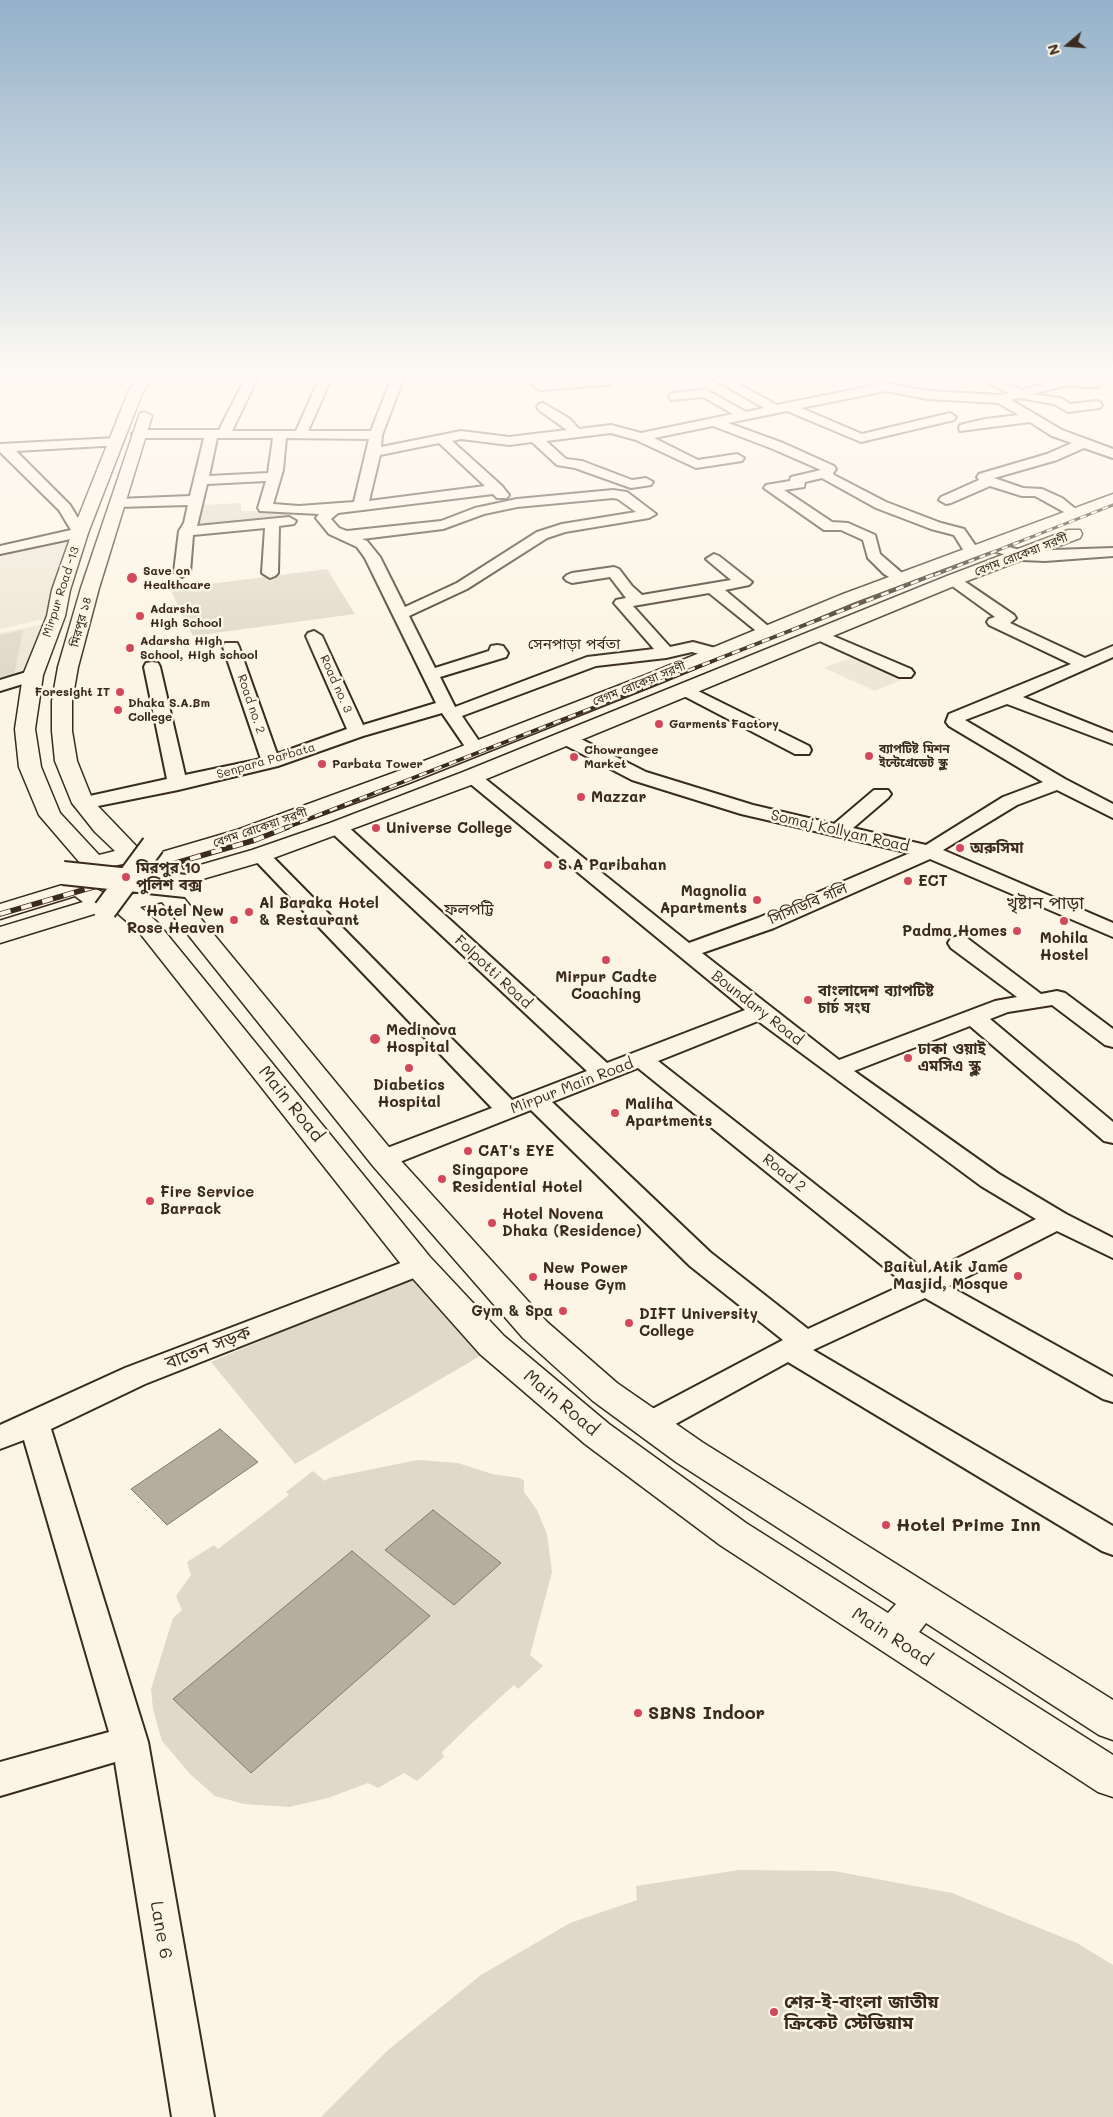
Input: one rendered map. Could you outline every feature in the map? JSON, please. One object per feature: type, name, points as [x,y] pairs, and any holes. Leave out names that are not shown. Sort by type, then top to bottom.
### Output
[{"type":"main road","name":"Mirpur Road -13","points":[[94,865],[50,814],[30,767],[25,729],[33,675],[56,616],[61,590],[80,533],[103,476]]},
{"type":"main road","name":"মিরপুর ১৪","points":[[126,476],[90,588],[68,668],[62,701],[62,731],[66,761],[83,803],[103,827],[162,869]]},
{"type":"main road","name":"বেগম রোকেয়া সরণী","points":[[162,869],[245,834],[401,778],[474,747],[713,654],[766,631],[1113,499]]},
{"type":"main road","name":"বেগম রোকেয়া সরণী","points":[[162,869],[260,855],[338,828],[688,691],[953,580],[1113,519]]},
{"type":"main road","points":[[61,590],[90,588]]},
{"type":"main road","points":[[0,912],[72,880],[81,880],[85,872],[94,865],[106,860],[162,869]]},
{"type":"main road","points":[[0,935],[115,899],[146,899],[162,869]]},
{"type":"main road","points":[[162,869],[180,911],[383,1159],[535,1330],[605,1392],[689,1452],[1113,1722]]},
{"type":"main road","name":"Main Road","points":[[72,880],[85,894],[115,899],[148,927],[419,1265],[492,1345],[597,1434],[726,1529],[891,1637],[1113,1778]]},
{"type":"main road","points":[[891,1637],[922,1601]]},
{"type":"street","points":[[0,550],[80,533],[65,508],[32,476]]},
{"type":"street","points":[[182,572],[186,531],[191,523],[203,476]]},
{"type":"street","points":[[360,507],[368,476]]},
{"type":"street","points":[[483,476],[504,496],[517,503]]},
{"type":"street","points":[[609,476],[631,484],[646,482]]},
{"type":"street","points":[[814,476],[796,480],[799,484],[771,488],[830,527],[844,526],[870,538],[873,555],[900,579]]},
{"type":"street","points":[[828,476],[881,505],[936,526],[958,532],[969,548],[1045,556],[1112,552]]},
{"type":"street","points":[[988,476],[984,477],[989,481],[1022,492],[1037,492],[1075,514]]},
{"type":"street","points":[[201,480],[274,477],[265,508],[329,513]]},
{"type":"street","points":[[946,500],[989,481]]},
{"type":"street","points":[[186,531],[272,522],[438,494],[497,488]]},
{"type":"street","points":[[346,536],[443,525],[480,511],[517,503],[618,494],[622,494],[649,514],[562,528],[542,535],[462,586],[435,600],[400,614]]},
{"type":"street","points":[[118,503],[196,500]]},
{"type":"street","points":[[329,513],[334,531],[362,544],[372,558],[449,710],[474,747]]},
{"type":"street","points":[[270,573],[272,522]]},
{"type":"street","points":[[666,653],[621,604],[744,582],[714,559]]},
{"type":"street","points":[[572,578],[614,572],[626,589],[638,600]]},
{"type":"street","points":[[953,580],[1008,618],[995,622],[1085,664]]},
{"type":"street","points":[[713,588],[766,631]]},
{"type":"street","points":[[819,635],[904,672]]},
{"type":"street","name":"Road no. 3","points":[[314,636],[357,732]]},
{"type":"street","name":"Road no. 2","points":[[231,647],[271,762]]},
{"type":"street","name":"Senpara Parbata","points":[[83,803],[178,784],[271,762],[357,732],[449,710],[593,661],[666,653],[695,647],[713,654]]},
{"type":"street","points":[[430,674],[500,653],[497,650]]},
{"type":"street","points":[[1113,651],[1009,698],[956,718],[955,722],[1058,783],[1113,812]]},
{"type":"street","points":[[152,667],[178,784]]},
{"type":"street","points":[[0,686],[33,675]]},
{"type":"street","points":[[688,691],[802,750]]},
{"type":"street","points":[[1009,698],[1113,738]]},
{"type":"street","name":"Somaj Kollyan Road","points":[[565,738],[639,776],[748,810],[930,852],[1113,931]]},
{"type":"street","name":"Boundary Road","points":[[472,777],[686,952],[836,1069],[990,1180],[1057,1220],[1113,1249]]},
{"type":"street","name":"সিসিডিবি গলি","points":[[686,952],[766,922],[930,852],[936,846],[1010,801],[1058,783]]},
{"type":"street","points":[[838,831],[881,794]]},
{"type":"street","name":"Folpotti Road","points":[[338,828],[604,1074]]},
{"type":"street","points":[[260,855],[508,1111]]},
{"type":"street","points":[[72,880],[115,899],[162,869]]},
{"type":"street","points":[[959,943],[1036,1001]]},
{"type":"street","points":[[836,1069],[1003,1006],[1057,998],[1113,1040]]},
{"type":"street","name":"Mirpur Main Road","points":[[383,1159],[642,1060],[761,1012]]},
{"type":"street","points":[[973,1017],[1108,1124]]},
{"type":"street","name":"Road 2","points":[[642,1060],[926,1286],[1113,1391]]},
{"type":"street","points":[[535,1100],[700,1259],[797,1345],[1113,1542]]},
{"type":"street","points":[[650,1424],[797,1345],[926,1286],[1057,1220]]},
{"type":"street","name":"বাতেন সড়ক","points":[[0,1437],[34,1424],[135,1376],[419,1265]]},
{"type":"street","name":"Lane 6","points":[[34,1424],[130,1742],[193,2117]]},
{"type":"street","points":[[0,1779],[130,1742]]},
{"type":"shaded area","points":[[241,503],[241,511],[289,511],[292,515],[197,524],[200,505]]},
{"type":"shaded area","points":[[67,541],[48,618],[0,629],[0,555]]},
{"type":"shaded area","points":[[327,569],[355,614],[193,636],[170,589]]},
{"type":"shaded area","points":[[48,623],[40,670],[0,683],[0,633]]},
{"type":"shaded area","points":[[23,630],[14,676],[0,680],[0,635]]},
{"type":"shaded area","points":[[856,656],[907,677],[875,691],[824,668]]},
{"type":"shaded area","points":[[415,1275],[487,1352],[295,1464],[211,1362]]},
{"type":"shaded area","points":[[220,1429],[258,1462],[167,1525],[131,1489]]},
{"type":"shaded area","points":[[417,1460],[458,1463],[492,1474],[520,1478],[524,1481],[524,1492],[537,1510],[547,1534],[552,1572],[530,1655],[543,1666],[518,1689],[514,1685],[471,1724],[442,1752],[444,1757],[417,1781],[404,1773],[378,1788],[368,1783],[328,1798],[289,1807],[244,1804],[215,1796],[190,1774],[162,1741],[153,1709],[151,1689],[173,1618],[182,1610],[176,1596],[191,1575],[187,1562],[214,1545],[218,1549],[289,1495],[286,1492],[313,1471],[325,1481],[329,1478]]},
{"type":"shaded area","points":[[433,1510],[501,1563],[454,1605],[385,1550]]},
{"type":"shaded area","points":[[352,1551],[430,1616],[251,1773],[173,1699]]},
{"type":"shaded area","name":"শের-ই-বাংলা জাতীয় ক্রিকেট স্টেডিয়াম","points":[[739,1870],[834,1871],[952,1893],[1077,1943],[1113,1965],[1113,2117],[321,2117],[388,2050],[481,1975],[570,1923],[637,1900],[636,1886]]},
{"type":"railway","points":[[935,575],[1113,505]]},
{"type":"railway","points":[[285,828],[938,573]]},
{"type":"railway","points":[[0,914],[255,840],[288,827]]},
{"type":"place","name":"Save on Healthcare","points":[[132,578]]},
{"type":"place","name":"Adarsha High School","points":[[140,616]]},
{"type":"place","name":"Adarsha High School, High school","points":[[130,648]]},
{"type":"place","name":"Foresight IT","points":[[120,692]]},
{"type":"place","name":"Dhaka S.A.Bm College","points":[[118,710]]},
{"type":"place","name":"Garments Factory","points":[[659,724]]},
{"type":"place","name":"ব্যাপটিষ্ট মিশন ইন্টেগ্রেডেট স্কুল","points":[[869,756]]},
{"type":"place","name":"Chowrangee Market","points":[[574,757]]},
{"type":"place","name":"Parbata Tower","points":[[322,764]]},
{"type":"place","name":"Mazzar","points":[[581,797]]},
{"type":"place","name":"Universe College","points":[[376,828]]},
{"type":"place","name":"অরুসিমা","points":[[960,848]]},
{"type":"place","name":"S A Paribahan","points":[[548,865]]},
{"type":"place","name":"মিরপুর 10 পুলিশ বক্স","points":[[126,877]]},
{"type":"place","name":"ECT","points":[[908,881]]},
{"type":"place","name":"Magnolia Apartments","points":[[757,900]]},
{"type":"place","name":"Al Baraka Hotel & Restaurant","points":[[249,912]]},
{"type":"place","name":"Hotel New Rose Heaven","points":[[234,920]]},
{"type":"place","name":"Mohila Hostel","points":[[1064,921]]},
{"type":"place","name":"Padma Homes","points":[[1017,931]]},
{"type":"place","name":"Mirpur Cadte Coaching","points":[[606,960]]},
{"type":"place","name":"বাংলাদেশ ব্যাপটিষ্ট চার্চ সংঘ","points":[[808,1000]]},
{"type":"place","name":"Medinova Hospital","points":[[375,1039]]},
{"type":"place","name":"ঢাকা ওয়াই এমসিএ স্কুল","points":[[908,1058]]},
{"type":"place","name":"Diabetics Hospital","points":[[409,1068]]},
{"type":"place","name":"Maliha Apartments","points":[[615,1113]]},
{"type":"place","name":"CAT's EYE","points":[[468,1151]]},
{"type":"place","name":"Singapore Residential Hotel","points":[[442,1179]]},
{"type":"place","name":"Fire Service Barrack","points":[[150,1201]]},
{"type":"place","name":"Hotel Novena Dhaka (Residence)","points":[[492,1223]]},
{"type":"place","name":"Baitul Atik Jame Masjid, Mosque","points":[[1018,1276]]},
{"type":"place","name":"New Power House Gym","points":[[533,1277]]},
{"type":"place","name":"Gym & Spa","points":[[563,1311]]},
{"type":"place","name":"DIFT University College","points":[[629,1323]]},
{"type":"place","name":"Hotel Prime Inn","points":[[886,1525]]},
{"type":"place","name":"SBNS Indoor","points":[[638,1713]]},
{"type":"place","name":"শের-ই-বাংলা জাতীয় ক্রিকেট স্টেডিয়াম","points":[[774,2012]]},
{"type":"district","name":"সেনপাড়া পর্বতা","points":[[574,644]]},
{"type":"district","name":"খৃষ্টান পাড়া","points":[[1045,903]]},
{"type":"district","name":"ফলপট্টি","points":[[469,910]]}]
